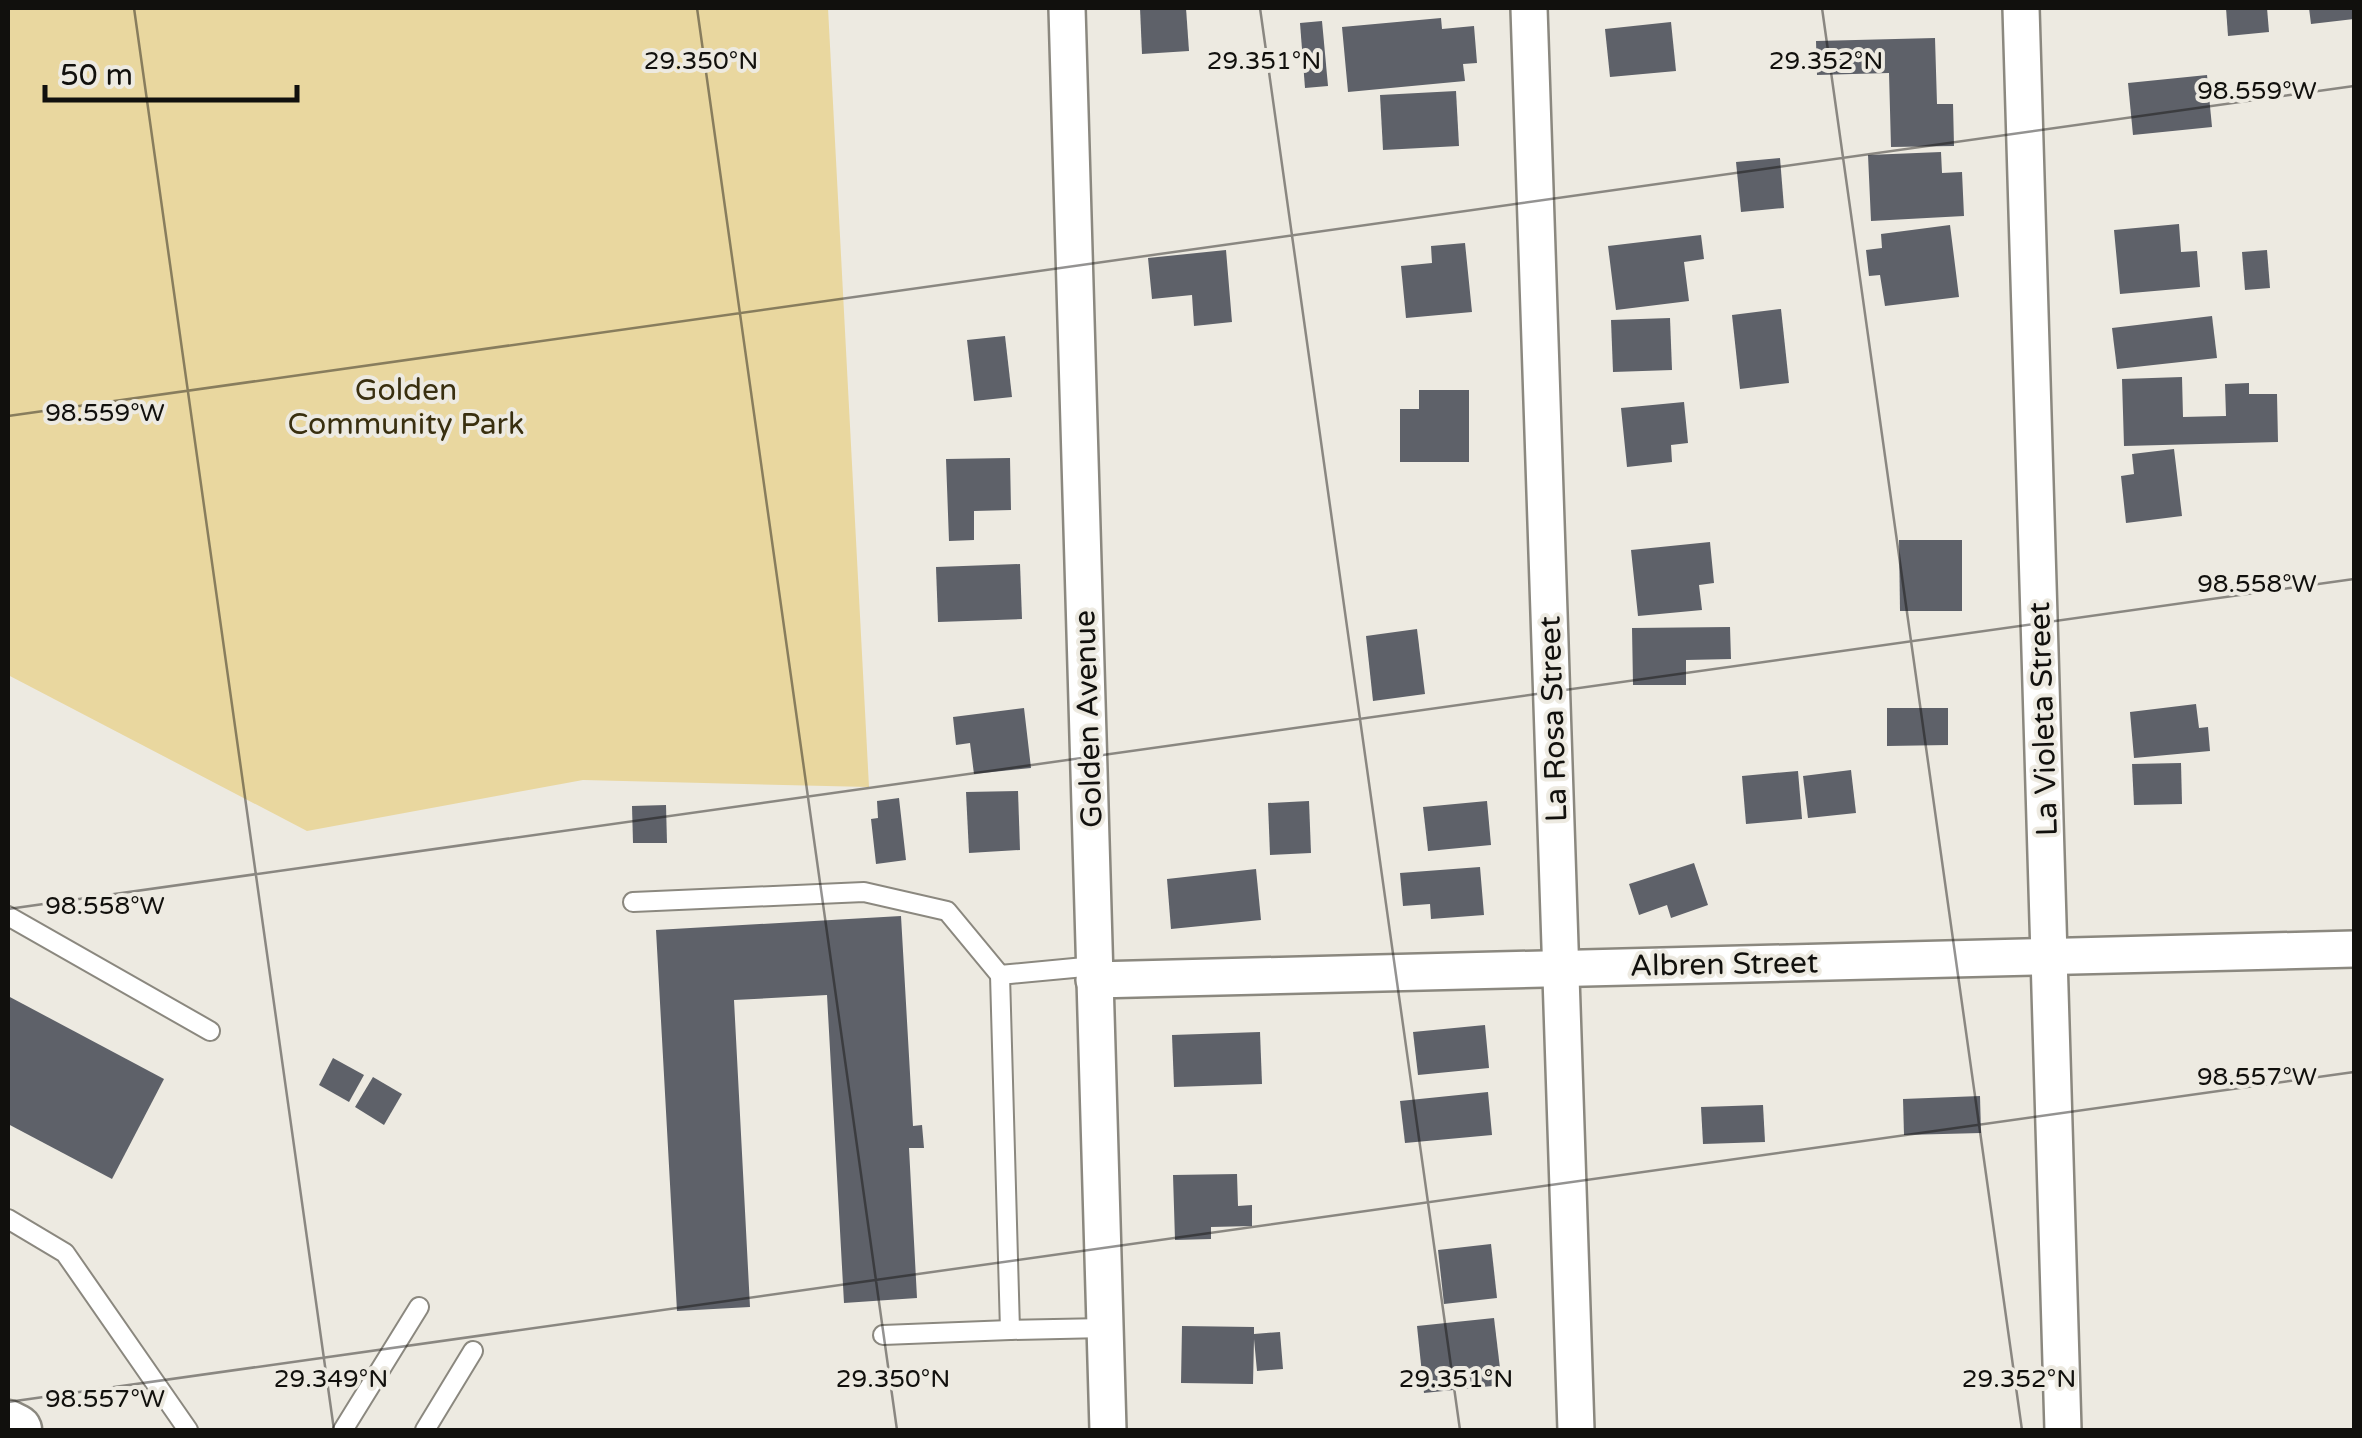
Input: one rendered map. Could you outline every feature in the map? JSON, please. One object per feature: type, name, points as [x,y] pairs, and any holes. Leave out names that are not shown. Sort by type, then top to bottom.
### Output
[{"type":"main road","points":[[8,1426],[16,1430]]},
{"type":"street","name":"Golden Avenue","points":[[1067,8],[1108,1430]]},
{"type":"street","name":"La Rosa Street","points":[[1530,8],[1576,1430]]},
{"type":"street","name":"La Violeta Street","points":[[2021,8],[2063,1430]]},
{"type":"street","name":"Albren Street","points":[[1095,973],[1561,968],[2354,949]]},
{"type":"lane","points":[[632,902],[864,892],[947,911],[1000,975],[1010,1330]]},
{"type":"lane","points":[[8,916],[210,1031]]},
{"type":"lane","points":[[1000,975],[1095,973]]},
{"type":"lane","points":[[8,1219],[65,1253],[188,1430]]},
{"type":"lane","points":[[343,1430],[419,1308]]},
{"type":"lane","points":[[882,1335],[1105,1328]]},
{"type":"lane","points":[[425,1430],[473,1351]]},
{"type":"green space","name":"Golden Community Park","points":[[8,8],[828,8],[869,787],[583,780],[307,831],[8,675]]},
{"type":"building","points":[[1140,8],[1186,8],[1189,51],[1142,54]]},
{"type":"building","points":[[2226,8],[2267,8],[2269,32],[2228,36]]},
{"type":"building","points":[[2309,8],[2354,8],[2354,19],[2311,24]]},
{"type":"building","points":[[1441,18],[1442,29],[1474,26],[1477,63],[1463,64],[1465,81],[1348,92],[1342,27]]},
{"type":"building","points":[[1322,21],[1328,86],[1305,88],[1300,23]]},
{"type":"building","points":[[1671,22],[1676,71],[1610,77],[1605,29]]},
{"type":"building","points":[[1935,38],[1937,104],[1953,104],[1954,146],[1891,147],[1889,73],[1817,75],[1816,41]]},
{"type":"building","points":[[2207,75],[2212,127],[2133,135],[2128,83]]},
{"type":"building","points":[[1456,91],[1459,146],[1383,150],[1380,95]]},
{"type":"building","points":[[1941,152],[1942,173],[1962,172],[1964,216],[1871,221],[1868,155]]},
{"type":"building","points":[[1780,158],[1784,208],[1741,212],[1736,162]]},
{"type":"building","points":[[2179,224],[2181,252],[2197,251],[2200,287],[2120,294],[2114,230]]},
{"type":"building","points":[[1950,225],[1959,297],[1885,306],[1880,275],[1869,276],[1866,250],[1882,248],[1881,234]]},
{"type":"building","points":[[1701,235],[1704,259],[1684,262],[1689,301],[1616,310],[1608,246]]},
{"type":"building","points":[[1465,243],[1472,312],[1406,318],[1401,266],[1432,263],[1431,246]]},
{"type":"building","points":[[1226,250],[1232,322],[1194,326],[1192,295],[1152,299],[1148,258]]},
{"type":"building","points":[[2267,250],[2270,288],[2245,290],[2242,252]]},
{"type":"building","points":[[1781,309],[1789,383],[1740,389],[1732,315]]},
{"type":"building","points":[[2212,316],[2217,358],[2117,369],[2112,328]]},
{"type":"building","points":[[1670,318],[1672,370],[1613,372],[1611,320]]},
{"type":"building","points":[[1005,336],[1012,397],[974,401],[967,340]]},
{"type":"building","points":[[2182,377],[2183,417],[2226,416],[2225,384],[2249,383],[2249,394],[2277,394],[2278,442],[2124,446],[2122,379]]},
{"type":"building","points":[[1419,390],[1469,390],[1469,462],[1400,462],[1400,409],[1419,409]]},
{"type":"building","points":[[1684,402],[1688,443],[1671,445],[1672,462],[1627,467],[1621,408]]},
{"type":"building","points":[[2174,449],[2182,516],[2126,523],[2121,476],[2134,474],[2132,454]]},
{"type":"building","points":[[1010,458],[1011,510],[974,511],[974,540],[949,541],[946,459]]},
{"type":"building","points":[[1899,540],[1962,540],[1962,611],[1900,611]]},
{"type":"building","points":[[1710,542],[1714,583],[1699,585],[1702,610],[1638,616],[1631,550]]},
{"type":"building","points":[[1020,564],[1022,619],[938,622],[936,567]]},
{"type":"building","points":[[1730,627],[1731,659],[1686,660],[1686,685],[1633,685],[1632,628]]},
{"type":"building","points":[[1417,629],[1425,694],[1373,701],[1366,636]]},
{"type":"building","points":[[2196,704],[2199,728],[2208,727],[2210,751],[2134,758],[2130,712]]},
{"type":"building","points":[[1024,708],[1031,768],[974,774],[970,743],[956,745],[953,717]]},
{"type":"building","points":[[1887,708],[1948,708],[1948,745],[1887,746]]},
{"type":"building","points":[[2181,763],[2182,804],[2134,805],[2132,764]]},
{"type":"building","points":[[1851,770],[1856,813],[1808,818],[1803,776]]},
{"type":"building","points":[[1798,771],[1802,819],[1746,824],[1742,776]]},
{"type":"building","points":[[1018,791],[1020,850],[969,853],[966,792]]},
{"type":"building","points":[[899,798],[906,860],[876,864],[871,819],[878,818],[877,801]]},
{"type":"building","points":[[1309,801],[1311,853],[1270,855],[1268,803]]},
{"type":"building","points":[[1487,801],[1491,845],[1428,851],[1423,807]]},
{"type":"building","points":[[666,805],[667,843],[633,843],[632,806]]},
{"type":"building","points":[[1694,863],[1708,905],[1671,918],[1667,905],[1639,915],[1629,884]]},
{"type":"building","points":[[1480,867],[1484,915],[1431,919],[1430,904],[1403,906],[1400,873]]},
{"type":"building","points":[[1256,869],[1261,920],[1171,929],[1167,879]]},
{"type":"building","points":[[901,916],[913,1126],[922,1125],[924,1148],[909,1148],[917,1298],[844,1303],[827,995],[734,1000],[750,1307],[677,1311],[656,930]]},
{"type":"building","points":[[8,996],[164,1079],[112,1179],[8,1124]]},
{"type":"building","points":[[1485,1025],[1489,1068],[1418,1075],[1413,1032]]},
{"type":"building","points":[[1260,1032],[1262,1084],[1174,1087],[1172,1035]]},
{"type":"building","points":[[333,1058],[364,1075],[349,1102],[319,1085]]},
{"type":"building","points":[[373,1077],[402,1094],[384,1125],[355,1107]]},
{"type":"building","points":[[1488,1092],[1492,1135],[1405,1143],[1400,1101]]},
{"type":"building","points":[[1980,1096],[1981,1133],[1904,1135],[1903,1099]]},
{"type":"building","points":[[1763,1105],[1765,1142],[1703,1144],[1701,1107]]},
{"type":"building","points":[[1237,1174],[1238,1206],[1252,1205],[1252,1226],[1211,1227],[1211,1239],[1175,1240],[1173,1175]]},
{"type":"building","points":[[1491,1244],[1497,1298],[1444,1304],[1438,1250]]},
{"type":"building","points":[[1494,1318],[1502,1385],[1424,1393],[1417,1326]]},
{"type":"building","points":[[1182,1326],[1254,1327],[1254,1334],[1280,1332],[1283,1369],[1257,1371],[1254,1339],[1253,1384],[1181,1383]]}]
